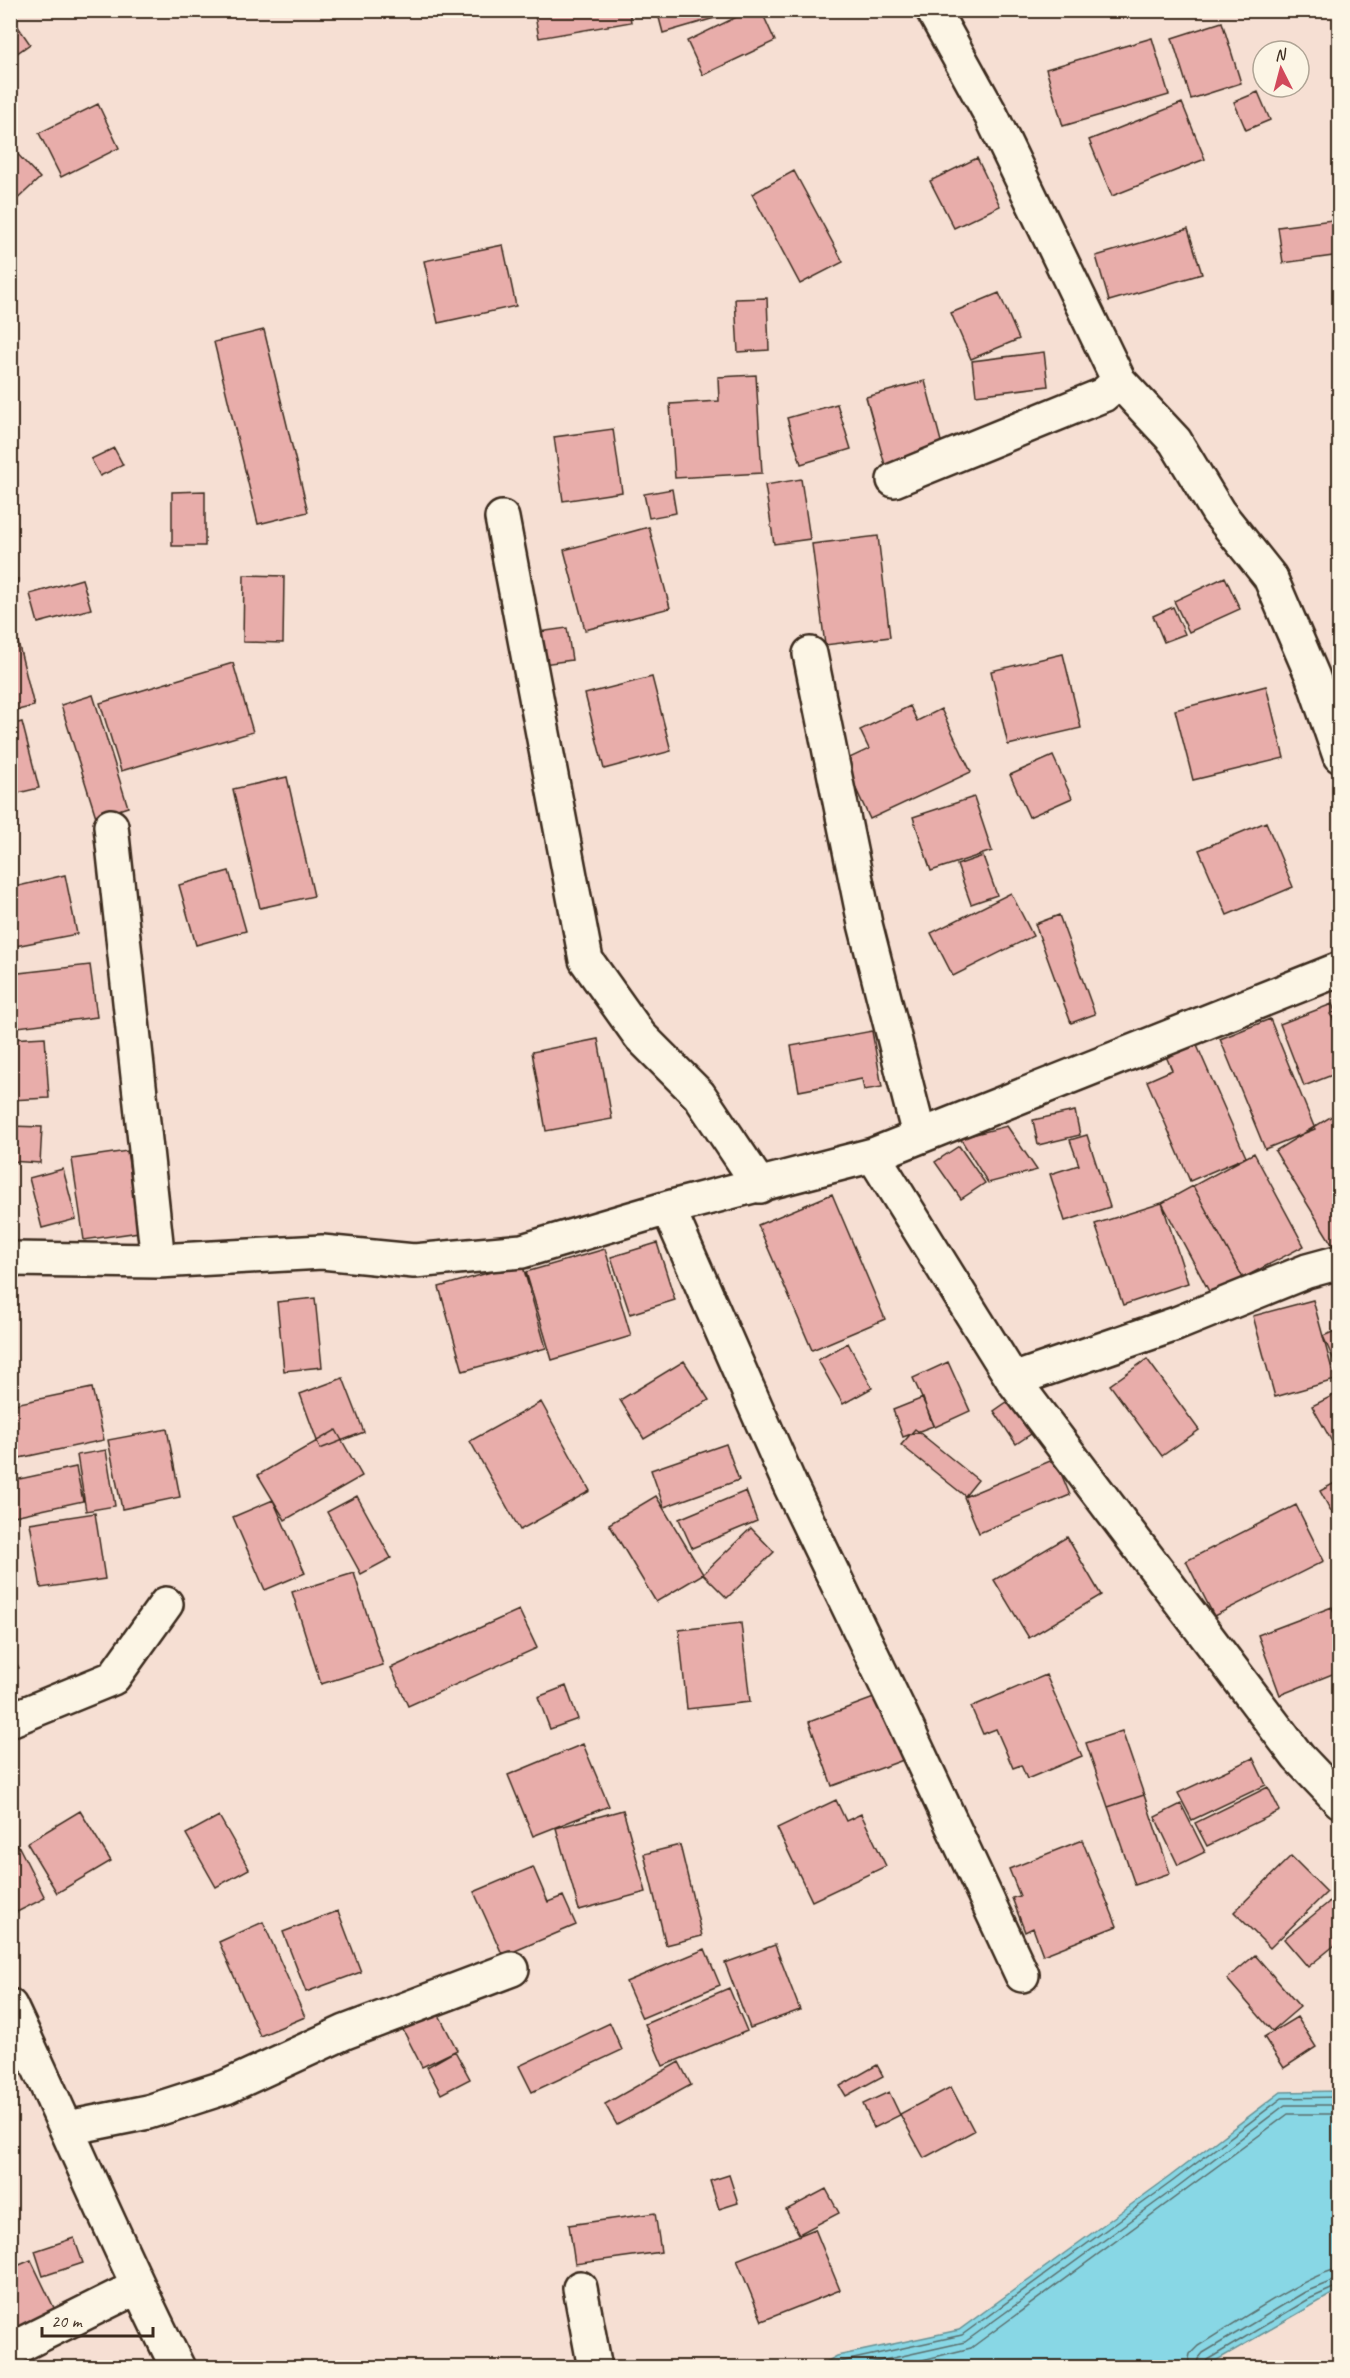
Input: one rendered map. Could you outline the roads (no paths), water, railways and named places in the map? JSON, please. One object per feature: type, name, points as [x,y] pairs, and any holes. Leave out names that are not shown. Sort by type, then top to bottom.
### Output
[{"type":"street","points":[[933,10],[991,115],[1119,381],[1175,441],[1218,512],[1270,578],[1312,675],[1340,756]]},
{"type":"street","points":[[894,480],[1103,395],[1119,381]]},
{"type":"street","points":[[502,518],[586,960],[640,1036],[699,1095],[760,1186]]},
{"type":"street","points":[[810,654],[865,924],[918,1135]]},
{"type":"street","points":[[111,826],[158,1261]]},
{"type":"street","points":[[10,1259],[158,1261],[322,1252],[414,1261],[522,1251],[668,1208],[873,1155],[918,1135],[1340,969]]},
{"type":"street","points":[[873,1155],[1013,1380],[1298,1756],[1340,1801]]},
{"type":"street","points":[[668,1208],[790,1485],[899,1711],[1022,1976]]},
{"type":"street","points":[[1013,1380],[1176,1324],[1307,1271],[1340,1262]]},
{"type":"street","points":[[10,1720],[112,1678],[166,1604]]},
{"type":"street","points":[[68,2128],[148,2112],[226,2087],[345,2032],[512,1969]]},
{"type":"street","points":[[10,2006],[68,2128],[137,2287],[178,2367]]},
{"type":"street","points":[[10,2350],[137,2287]]},
{"type":"street","points":[[580,2288],[595,2367]]},
{"type":"water","points":[[1339,2091],[1339,2290],[1205,2367],[817,2367],[837,2356],[959,2330],[1281,2092]]}]
